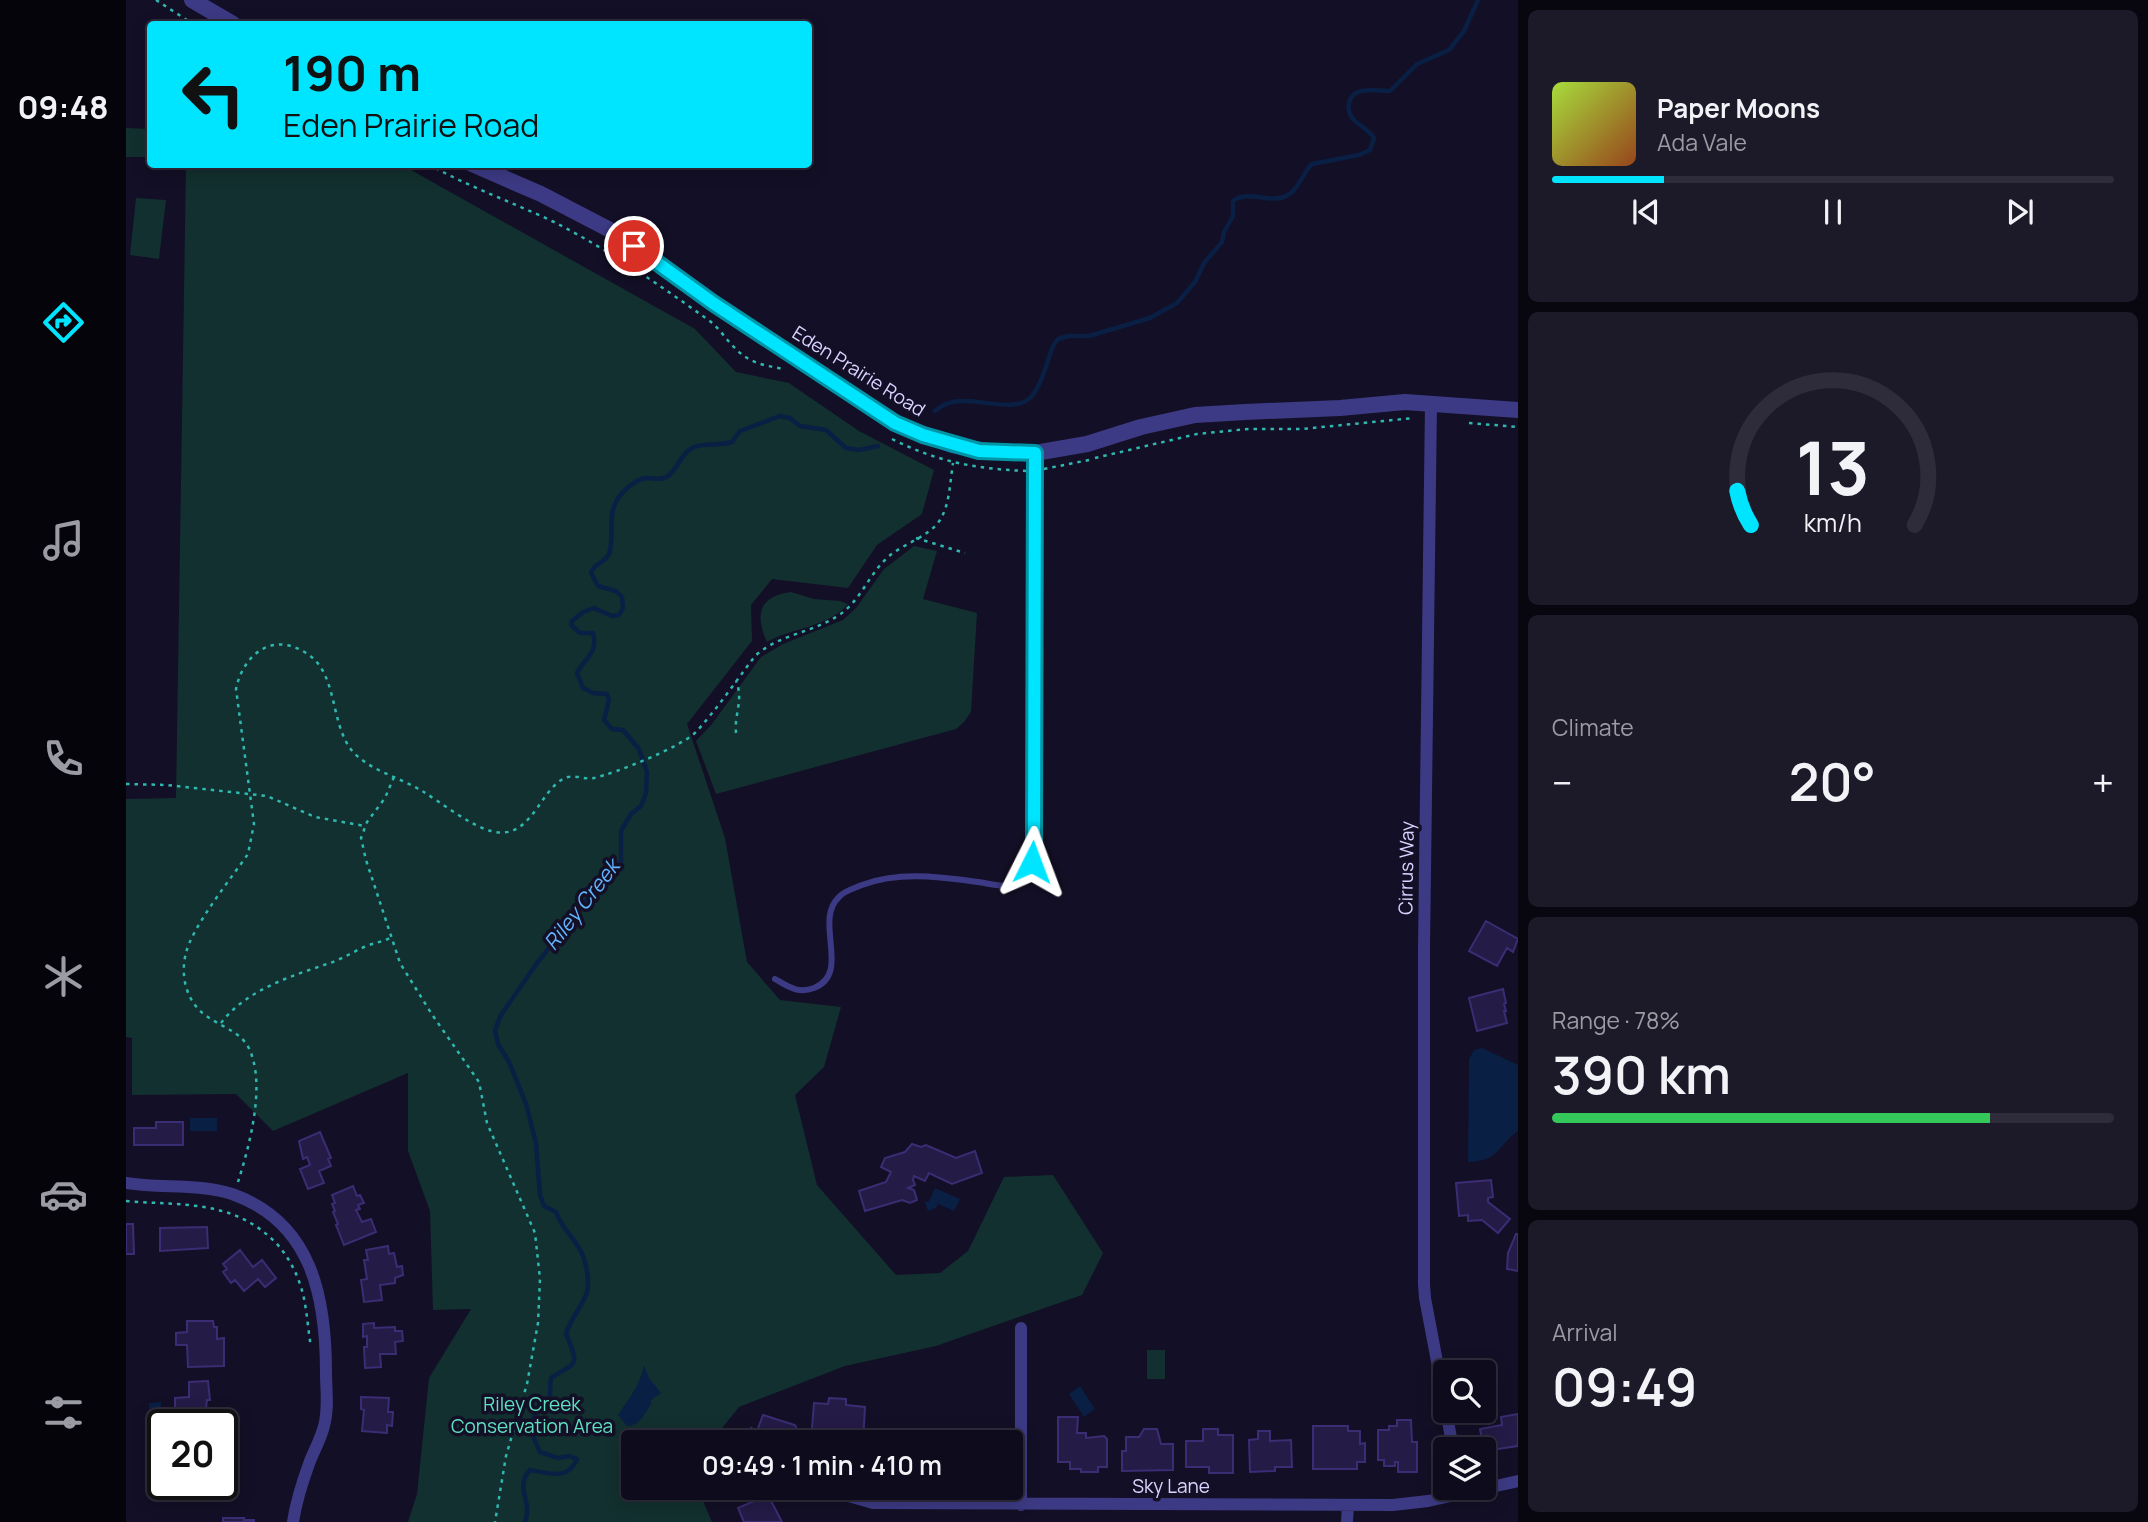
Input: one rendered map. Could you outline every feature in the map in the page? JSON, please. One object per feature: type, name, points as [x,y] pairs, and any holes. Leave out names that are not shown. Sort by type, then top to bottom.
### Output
[{"type":"street","points":[[192,0],[228,21]]},
{"type":"street","name":"Eden Prairie Road","points":[[481,168],[541,194],[614,232],[713,303],[895,423],[923,435],[979,451],[1035,453],[1087,444],[1141,427],[1195,415],[1405,402],[1431,410],[1518,410]]},
{"type":"street","name":"Cirrus Way","points":[[1431,410],[1424,935],[1425,1291],[1437,1360]]},
{"type":"street","points":[[126,1183],[202,1188],[251,1202],[272,1216],[290,1233],[305,1254],[315,1277],[321,1311],[328,1407],[293,1522]]},
{"type":"street","points":[[1021,1328],[1021,1505]]},
{"type":"street","name":"Sky Lane","points":[[1496,1485],[1518,1481]]},
{"type":"street","name":"Sky Lane","points":[[862,1500],[873,1503],[1021,1505],[1393,1505],[1433,1497]]},
{"type":"street","points":[[1347,1522],[1348,1505]]},
{"type":"lane","points":[[775,978],[796,991],[804,992],[822,985],[829,976],[832,965],[829,933],[833,906],[839,896],[856,887],[877,879],[930,876],[1016,886],[1032,862],[1035,453]]},
{"type":"path","points":[[156,0],[188,21]]},
{"type":"path","points":[[436,168],[591,242],[710,321],[747,359],[760,365],[792,371]]},
{"type":"path","points":[[886,436],[921,453],[953,463],[984,469],[1036,471],[1197,434],[1248,429],[1301,429],[1431,410]]},
{"type":"path","points":[[1467,423],[1518,427]]},
{"type":"path","points":[[233,1195],[251,1134],[256,1083],[252,1055],[241,1036],[204,1014],[189,996],[183,967],[186,950],[195,933],[248,853],[254,824],[236,689],[239,674],[248,659],[262,649],[280,645],[295,647],[307,653],[324,674],[343,736],[351,750],[370,766],[419,789],[492,832],[510,832],[528,822],[554,787],[565,778],[575,776],[592,779],[661,752],[694,734],[765,647],[826,623],[850,607],[888,557],[936,526],[947,502],[953,463]]},
{"type":"path","points":[[916,538],[965,553]]},
{"type":"path","points":[[736,681],[741,696],[736,716],[736,733]]},
{"type":"path","points":[[394,777],[385,798],[365,826],[361,838],[366,860],[400,963],[479,1082],[487,1123],[535,1233],[540,1279],[538,1323],[527,1384],[506,1456],[495,1522]]},
{"type":"path","points":[[126,784],[167,785],[268,796],[315,817],[365,826]]},
{"type":"path","points":[[221,1023],[232,1008],[264,990],[300,972],[332,962],[391,937]]},
{"type":"path","points":[[126,1201],[221,1209],[262,1229],[294,1267],[303,1294],[311,1349]]},
{"type":"green space","points":[[126,128],[147,129],[147,157],[126,157]]},
{"type":"green space","name":"Riley Creek Conservation Area","points":[[186,168],[407,168],[695,329],[736,372],[789,383],[859,431],[934,470],[922,514],[877,545],[848,588],[772,579],[751,605],[752,641],[687,724],[725,838],[747,962],[780,1000],[841,1007],[824,1067],[795,1095],[817,1185],[896,1275],[940,1273],[968,1251],[1004,1177],[1053,1175],[1103,1253],[1082,1295],[936,1346],[845,1366],[739,1407],[721,1430],[621,1430],[621,1500],[702,1500],[712,1522],[408,1522],[417,1494],[429,1378],[471,1309],[433,1310],[430,1211],[408,1151],[408,1073],[273,1131],[236,1094],[132,1095],[132,1038],[126,1037],[126,799],[176,798]]},
{"type":"green space","points":[[136,198],[166,200],[159,259],[130,255]]},
{"type":"green space","points":[[914,546],[937,551],[923,599],[977,613],[971,712],[964,722],[956,729],[716,794],[696,741],[712,724],[761,657],[783,644],[843,620],[856,608],[884,569]]},
{"type":"green space","points":[[791,592],[814,599],[848,604],[831,618],[767,642],[761,624],[762,609],[772,598]]},
{"type":"green space","points":[[1147,1350],[1165,1350],[1165,1379],[1147,1379]]},
{"type":"water","points":[[1482,1048],[1518,1065],[1518,1131],[1492,1156],[1468,1162],[1469,1059],[1474,1050]]},
{"type":"water","points":[[190,1118],[217,1118],[217,1131],[190,1131]]},
{"type":"water","points":[[935,1188],[960,1199],[954,1211],[938,1204],[936,1208],[928,1211],[925,1202],[929,1201]]},
{"type":"water","points":[[644,1365],[649,1378],[661,1393],[651,1400],[639,1421],[627,1426],[618,1415],[637,1386]]},
{"type":"water","points":[[1080,1386],[1095,1409],[1084,1417],[1069,1394]]},
{"type":"water","points":[[161,1402],[161,1409],[149,1409],[149,1403]]},
{"type":"building","points":[[1486,921],[1518,939],[1513,952],[1507,948],[1497,966],[1469,951]]},
{"type":"building","points":[[1503,989],[1507,1023],[1477,1031],[1469,998]]},
{"type":"building","points":[[156,1122],[183,1122],[183,1145],[134,1145],[134,1128],[156,1128]]},
{"type":"building","points":[[320,1132],[331,1158],[328,1159],[331,1166],[319,1171],[324,1183],[308,1189],[300,1169],[310,1165],[307,1157],[303,1159],[299,1141]]},
{"type":"building","points":[[912,1144],[921,1147],[926,1145],[956,1158],[975,1151],[982,1173],[952,1184],[929,1173],[925,1181],[914,1176],[915,1185],[908,1188],[914,1190],[917,1200],[910,1203],[902,1200],[865,1211],[859,1191],[886,1182],[891,1172],[881,1167],[885,1158],[905,1152]]},
{"type":"building","points":[[1491,1180],[1493,1197],[1488,1198],[1488,1202],[1510,1219],[1498,1233],[1482,1220],[1468,1221],[1468,1215],[1459,1216],[1456,1183]]},
{"type":"building","points":[[353,1186],[364,1203],[358,1205],[360,1209],[356,1210],[362,1222],[371,1219],[376,1232],[344,1245],[336,1225],[338,1224],[333,1212],[335,1211],[332,1204],[335,1203],[332,1195]]},
{"type":"building","points":[[126,1224],[133,1224],[134,1254],[126,1254]]},
{"type":"building","points":[[207,1227],[208,1248],[160,1251],[160,1228]]},
{"type":"building","points":[[1516,1234],[1518,1271],[1507,1269],[1508,1253]]},
{"type":"building","points":[[388,1246],[389,1254],[394,1253],[397,1267],[402,1266],[403,1275],[395,1278],[395,1283],[380,1285],[382,1300],[364,1302],[361,1280],[367,1279],[364,1260],[368,1260],[366,1250]]},
{"type":"building","points":[[240,1250],[253,1267],[262,1260],[276,1278],[265,1287],[258,1279],[244,1291],[235,1280],[231,1283],[223,1272],[227,1269],[223,1264]]},
{"type":"building","points":[[187,1321],[213,1321],[214,1327],[217,1327],[217,1339],[224,1338],[224,1366],[188,1367],[187,1345],[176,1345],[176,1333],[187,1332]]},
{"type":"building","points":[[374,1323],[374,1328],[395,1327],[395,1331],[402,1331],[403,1341],[395,1342],[396,1354],[380,1354],[381,1367],[365,1368],[364,1347],[367,1347],[367,1336],[363,1337],[363,1324]]},
{"type":"building","points":[[208,1381],[210,1400],[207,1400],[206,1409],[175,1409],[175,1398],[189,1397],[189,1382]]},
{"type":"building","points":[[361,1397],[389,1398],[388,1412],[393,1412],[392,1426],[387,1425],[387,1433],[362,1431],[364,1410],[361,1409]]},
{"type":"building","points":[[829,1398],[846,1399],[846,1405],[865,1407],[864,1430],[812,1430],[814,1403],[828,1404]]},
{"type":"building","points":[[1518,1414],[1518,1446],[1496,1449],[1496,1437],[1481,1437],[1480,1429],[1502,1425],[1501,1417]]},
{"type":"building","points":[[763,1415],[795,1425],[797,1430],[757,1430]]},
{"type":"building","points":[[1058,1417],[1078,1417],[1077,1433],[1086,1433],[1086,1438],[1104,1436],[1107,1439],[1107,1467],[1098,1467],[1098,1472],[1081,1472],[1081,1469],[1070,1469],[1070,1462],[1058,1462]]},
{"type":"building","points":[[1397,1420],[1411,1420],[1412,1442],[1417,1442],[1417,1472],[1398,1472],[1398,1462],[1395,1462],[1395,1466],[1384,1466],[1384,1460],[1378,1460],[1378,1430],[1389,1430],[1389,1426],[1397,1426]]},
{"type":"building","points":[[1313,1426],[1348,1426],[1348,1431],[1360,1431],[1360,1444],[1365,1443],[1365,1462],[1357,1462],[1357,1469],[1313,1469]]},
{"type":"building","points":[[1144,1429],[1157,1429],[1161,1444],[1173,1444],[1173,1470],[1122,1471],[1122,1451],[1126,1451],[1126,1437],[1139,1437]]},
{"type":"building","points":[[1203,1429],[1218,1429],[1218,1435],[1233,1435],[1233,1473],[1209,1473],[1209,1467],[1186,1467],[1186,1441],[1203,1441]]},
{"type":"building","points":[[1258,1431],[1270,1431],[1270,1441],[1291,1440],[1292,1467],[1250,1472],[1249,1440],[1258,1439]]},
{"type":"building","points":[[756,1500],[771,1500],[782,1522],[744,1522],[738,1508]]},
{"type":"building","points":[[223,1518],[244,1518],[254,1522],[223,1522]]},
{"type":"waterway","name":"Riley Creek","points":[[935,411],[945,404],[958,401],[1004,405],[1024,402],[1038,386],[1058,339],[1089,336],[1150,318],[1177,303],[1222,242],[1233,216],[1233,201],[1247,196],[1282,198],[1295,189],[1312,164],[1359,155],[1370,150],[1374,138],[1351,115],[1349,107],[1353,95],[1361,91],[1390,91],[1417,64],[1449,50],[1464,31],[1478,0]]},
{"type":"waterway","name":"Riley Creek","points":[[525,1522],[527,1507],[523,1488],[530,1470],[563,1473],[569,1470],[577,1459],[569,1456],[558,1458],[540,1452],[532,1424],[534,1414],[548,1404],[551,1378],[573,1362],[573,1352],[566,1334],[586,1295],[588,1278],[579,1248],[556,1212],[544,1206],[540,1195],[536,1143],[526,1104],[509,1062],[498,1044],[495,1030],[501,1015],[537,963],[583,906],[596,884],[621,861],[621,831],[631,814],[641,806],[646,793],[647,772],[639,749],[623,730],[612,729],[604,720],[609,700],[607,694],[593,693],[583,688],[577,673],[592,650],[593,633],[580,633],[571,625],[572,621],[583,612],[594,608],[612,616],[619,615],[623,608],[622,597],[616,591],[598,586],[591,573],[609,554],[614,506],[622,493],[634,483],[647,478],[666,478],[690,449],[732,442],[740,431],[780,416],[790,418],[800,426],[826,430],[846,448],[859,450],[878,446]]},
{"type":"route","points":[[634,246],[713,303],[895,423],[952,445],[979,451],[1035,453],[1032,862]]}]
